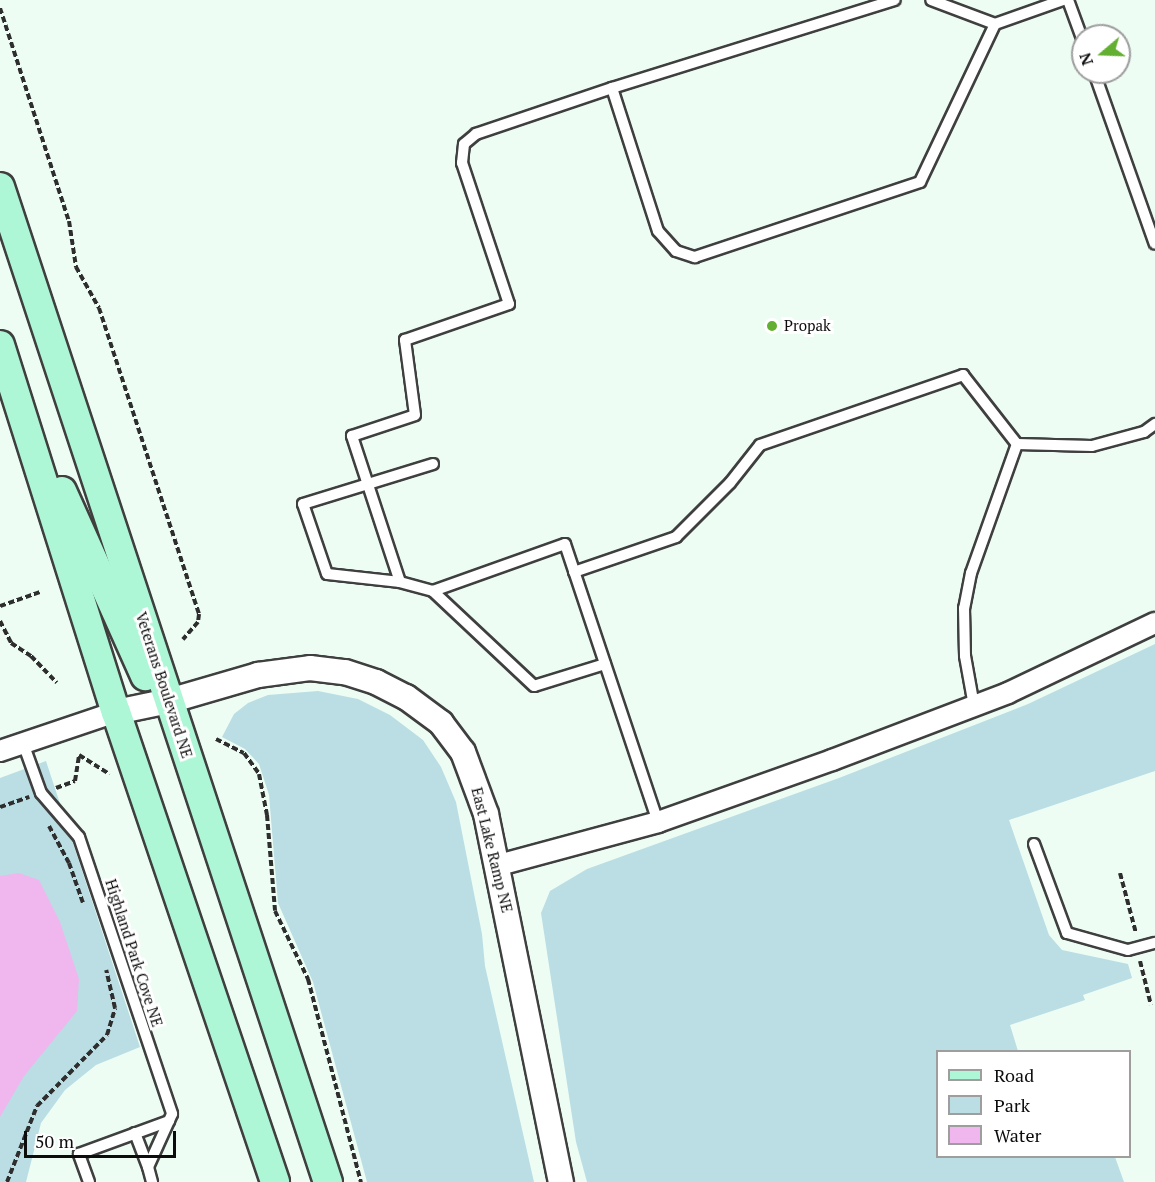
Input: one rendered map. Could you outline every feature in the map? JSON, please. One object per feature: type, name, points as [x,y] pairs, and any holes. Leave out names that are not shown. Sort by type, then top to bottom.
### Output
[{"type":"main road","name":"Veterans Boulevard NE","points":[[0,187],[328,1182]]},
{"type":"main road","points":[[0,345],[116,712],[275,1182]]},
{"type":"main road","points":[[10,378],[146,678],[169,701]]},
{"type":"street","points":[[499,865],[658,822],[974,706],[1096,654],[1155,623]]},
{"type":"street","name":"East Lake Ramp NE","points":[[116,712],[169,701],[258,675],[310,668],[345,672],[396,692],[441,723],[463,752],[476,781],[499,865],[561,1182]]},
{"type":"street","points":[[0,751],[116,712]]},
{"type":"lane","points":[[400,582],[352,436],[415,415],[405,340],[509,304],[462,162],[464,144],[476,134],[612,88],[895,0]]},
{"type":"lane","points":[[931,0],[995,24],[1063,0]]},
{"type":"lane","points":[[1068,0],[1077,24]]},
{"type":"lane","points":[[612,88],[658,231],[676,251],[695,257],[920,182],[995,24]]},
{"type":"lane","points":[[1098,84],[1155,244]]},
{"type":"lane","points":[[574,572],[676,537],[730,483],[760,445],[963,375],[1017,444]]},
{"type":"lane","points":[[1017,444],[1092,446],[1144,432],[1155,424]]},
{"type":"lane","points":[[974,706],[965,656],[963,608],[971,573],[1017,444]]},
{"type":"lane","points":[[433,464],[303,504],[327,573],[400,582],[433,591],[534,686],[604,664]]},
{"type":"lane","points":[[433,591],[564,544],[658,822]]},
{"type":"lane","name":"Highland Park Cove NE","points":[[23,743],[41,793],[79,837],[172,1114],[169,1121]]},
{"type":"lane","points":[[1034,844],[1067,933],[1128,950],[1155,943]]},
{"type":"lane","points":[[89,1182],[79,1154],[169,1121]]},
{"type":"lane","points":[[147,1167],[169,1121]]},
{"type":"lane","points":[[135,1133],[152,1182]]},
{"type":"path","points":[[0,8],[69,222],[76,267],[99,308],[199,614],[198,622],[183,639]]},
{"type":"path","points":[[0,606],[40,592]]},
{"type":"path","points":[[0,621],[11,643],[31,656],[57,683]]},
{"type":"path","points":[[216,739],[244,753],[259,774],[267,814],[275,911],[308,980],[362,1182]]},
{"type":"path","points":[[0,807],[75,781],[79,755],[110,774]]},
{"type":"path","points":[[41,793],[51,835],[69,862],[84,906]]},
{"type":"path","points":[[7,1182],[37,1106],[107,1035],[115,1008],[103,960]]},
{"type":"green space","points":[[1155,644],[1155,771],[1009,820],[1049,935],[1062,950],[1128,964],[1132,978],[1083,995],[1085,1000],[1010,1025],[1018,1050],[936,1050],[936,1158],[1115,1158],[1124,1182],[587,1182],[576,1142],[541,913],[550,891],[587,869],[839,778],[1028,704]]},
{"type":"green space","points":[[318,691],[358,699],[390,715],[423,740],[441,767],[456,802],[482,934],[485,966],[534,1182],[367,1182],[313,982],[278,903],[269,795],[259,764],[245,749],[222,737],[234,714],[248,703],[268,695]]},
{"type":"green space","points":[[46,761],[140,1047],[96,1065],[65,1090],[41,1123],[26,1182],[0,1182],[0,778]]},
{"type":"water","points":[[19,873],[39,880],[60,922],[79,979],[77,1011],[24,1076],[0,1117],[0,876]]},
{"type":"place","name":"Propak","points":[[772,326]]}]
